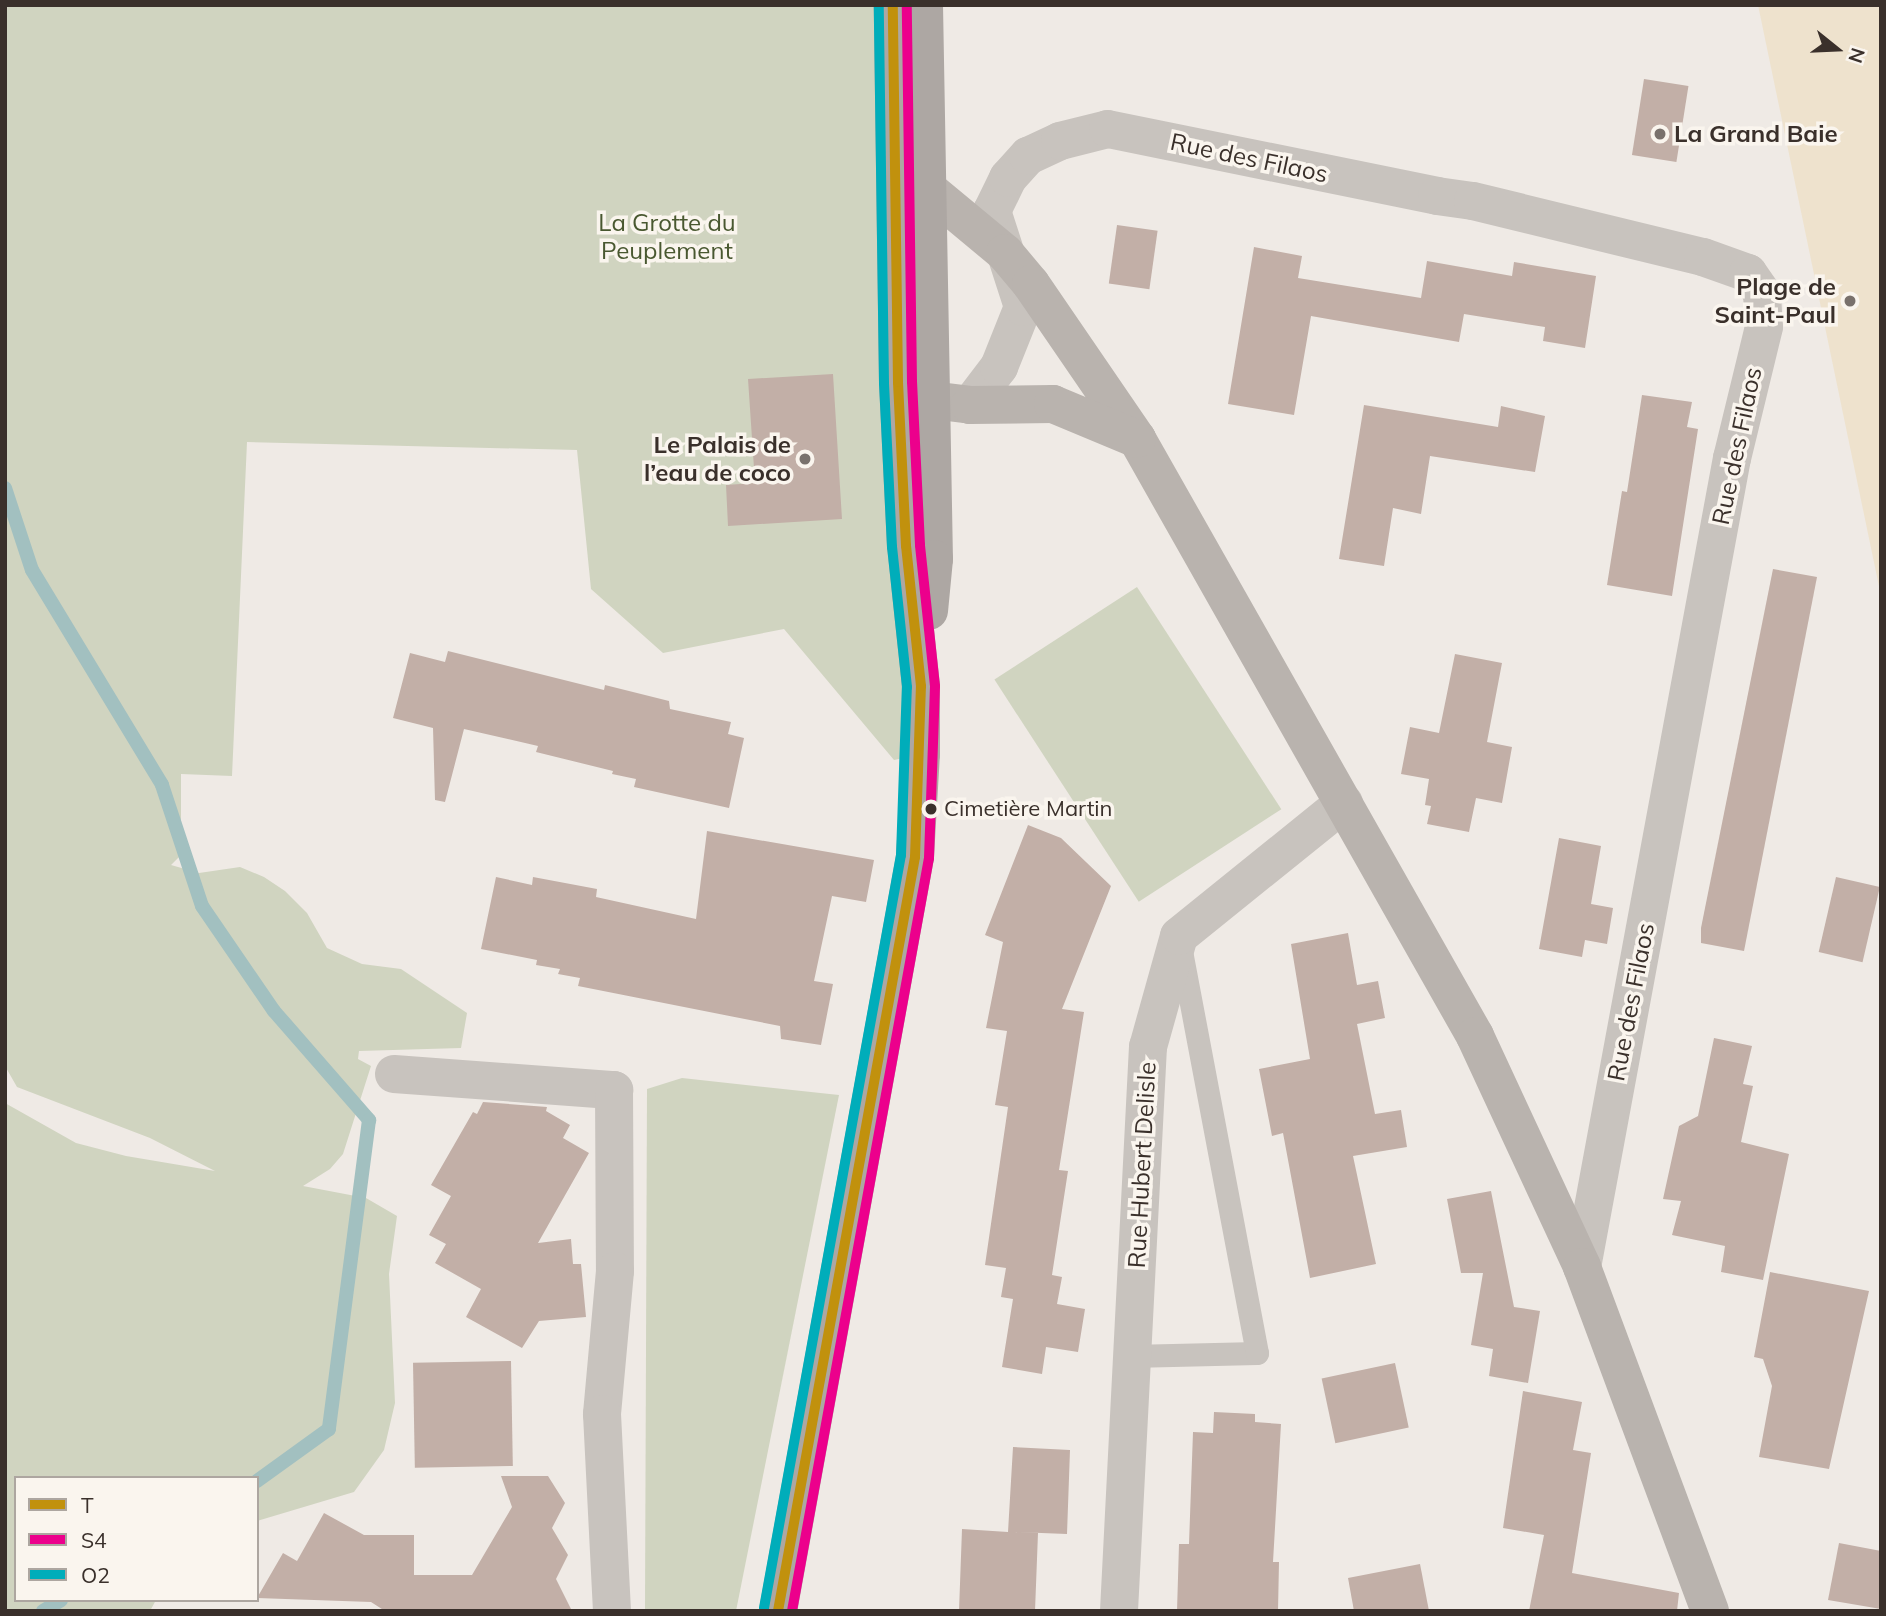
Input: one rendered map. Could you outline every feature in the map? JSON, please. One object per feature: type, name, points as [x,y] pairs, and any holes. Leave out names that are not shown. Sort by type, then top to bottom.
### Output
[{"type":"main road","points":[[894,5],[898,382],[906,546],[921,686]]},
{"type":"main road","points":[[778,1611],[915,857],[921,754],[921,686],[934,559],[924,5]]},
{"type":"main road","points":[[928,189],[1005,253],[1031,284],[1137,439],[1475,1036],[1582,1267],[1710,1611]]},
{"type":"main road","points":[[898,382],[931,400],[970,405],[1053,404],[1137,439]]},
{"type":"street","name":"Rue des Filaos","points":[[1005,253],[992,211],[1008,178],[1028,156],[1060,141],[1108,129],[1473,201],[1652,244],[1703,257],[1748,273],[1762,293],[1764,327],[1732,458],[1582,1267]]},
{"type":"street","points":[[970,405],[999,367],[1023,307],[1005,253]]},
{"type":"street","points":[[1179,936],[1344,803]]},
{"type":"street","name":"Rue Hubert Delisle","points":[[1119,1611],[1130,1356],[1144,1166],[1148,1047],[1179,936]]},
{"type":"street","points":[[394,1074],[614,1090],[615,1271],[602,1414],[612,1611]]},
{"type":"lane","points":[[1130,1356],[1257,1353],[1179,936]]},
{"type":"green space","name":"La Grotte du Peuplement","points":[[5,5],[894,5],[921,754],[894,760],[784,629],[663,653],[591,589],[577,450],[247,442],[232,776],[181,774],[181,855],[171,865],[199,873],[240,867],[264,877],[285,891],[307,913],[327,948],[362,964],[401,969],[467,1013],[461,1048],[359,1051],[358,1059],[371,1066],[343,1154],[330,1169],[303,1186],[366,1198],[397,1216],[389,1274],[395,1403],[384,1450],[354,1492],[259,1520],[259,1476],[14,1476],[14,1602],[155,1602],[150,1611],[5,1611],[5,1103],[76,1143],[126,1156],[215,1171],[150,1138],[17,1087],[5,1066]]},
{"type":"green space","points":[[1137,587],[1281,809],[1139,902],[994,680]]},
{"type":"green space","points":[[682,1078],[839,1095],[736,1611],[645,1611],[647,1089]]},
{"type":"sand","name":"Plage de Saint-Paul","points":[[1758,5],[1881,5],[1881,596]]},
{"type":"building","points":[[1644,79],[1688,86],[1676,162],[1632,155]]},
{"type":"building","points":[[1117,225],[1158,231],[1149,289],[1109,283]]},
{"type":"building","points":[[1254,247],[1302,256],[1298,278],[1421,298],[1427,261],[1512,276],[1514,262],[1596,276],[1585,348],[1543,341],[1545,327],[1464,314],[1459,342],[1311,316],[1294,415],[1228,404]]},
{"type":"building","points":[[833,374],[842,519],[728,526],[726,485],[755,483],[748,379]]},
{"type":"building","points":[[1642,395],[1692,402],[1687,427],[1698,429],[1672,596],[1607,585],[1622,491],[1627,492]]},
{"type":"building","points":[[1364,405],[1498,427],[1501,406],[1545,416],[1535,472],[1430,456],[1421,514],[1393,508],[1384,566],[1339,559]]},
{"type":"building","points":[[1773,569],[1817,577],[1744,951],[1701,943],[1701,928]]},
{"type":"building","points":[[448,651],[604,690],[605,685],[669,701],[670,709],[731,722],[728,734],[744,738],[729,808],[634,787],[636,779],[612,774],[613,771],[536,752],[538,746],[464,729],[445,802],[435,800],[433,728],[393,718],[410,653],[445,662]]},
{"type":"building","points":[[1455,654],[1502,663],[1487,742],[1512,747],[1502,803],[1476,798],[1469,832],[1427,824],[1431,806],[1425,805],[1429,779],[1401,774],[1410,727],[1439,733]]},
{"type":"building","points":[[1028,825],[1061,838],[1111,886],[1062,1009],[1084,1012],[1059,1170],[1068,1171],[1052,1275],[1062,1277],[1057,1304],[1085,1309],[1078,1352],[1046,1347],[1042,1374],[1002,1367],[1013,1299],[1001,1297],[1006,1268],[985,1265],[1008,1107],[995,1105],[1007,1031],[986,1028],[1003,942],[985,935]]},
{"type":"building","points":[[707,831],[874,860],[866,902],[832,896],[814,981],[833,984],[821,1045],[781,1039],[780,1026],[578,986],[580,978],[558,974],[560,969],[536,965],[537,960],[481,949],[496,877],[532,885],[533,877],[597,889],[596,897],[696,919]]},
{"type":"building","points":[[1559,838],[1601,846],[1591,904],[1613,908],[1607,944],[1585,940],[1582,957],[1539,949]]},
{"type":"building","points":[[1836,877],[1880,887],[1863,962],[1819,952]]},
{"type":"building","points":[[1348,933],[1357,985],[1378,981],[1385,1018],[1357,1024],[1375,1114],[1401,1110],[1407,1147],[1353,1156],[1376,1264],[1310,1278],[1283,1133],[1272,1136],[1259,1069],[1310,1059],[1291,944]]},
{"type":"building","points":[[1714,1038],[1752,1046],[1743,1084],[1753,1086],[1741,1142],[1789,1154],[1763,1280],[1721,1272],[1725,1246],[1672,1235],[1681,1201],[1663,1199],[1679,1126],[1698,1116]]},
{"type":"building","points":[[483,1102],[547,1107],[546,1111],[570,1125],[563,1138],[589,1153],[538,1243],[571,1239],[573,1264],[581,1264],[586,1317],[539,1321],[522,1348],[466,1317],[481,1289],[435,1263],[446,1244],[429,1235],[451,1196],[431,1185],[473,1112],[477,1114]]},
{"type":"building","points":[[1491,1191],[1514,1307],[1540,1311],[1528,1383],[1489,1376],[1493,1349],[1471,1345],[1483,1273],[1461,1273],[1447,1199]]},
{"type":"building","points":[[1770,1272],[1869,1291],[1829,1469],[1759,1457],[1772,1386],[1763,1359],[1754,1357]]},
{"type":"building","points":[[511,1361],[513,1466],[415,1468],[413,1363]]},
{"type":"building","points":[[1395,1363],[1409,1428],[1335,1443],[1322,1379]]},
{"type":"building","points":[[1523,1391],[1582,1402],[1573,1450],[1591,1453],[1572,1573],[1679,1593],[1677,1611],[1529,1611],[1544,1535],[1503,1528]]},
{"type":"building","points":[[1214,1412],[1255,1414],[1255,1422],[1281,1424],[1273,1562],[1279,1562],[1278,1611],[1177,1611],[1179,1544],[1189,1544],[1193,1432],[1213,1433]]},
{"type":"building","points":[[1013,1447],[1070,1450],[1067,1534],[1015,1532],[1038,1533],[1035,1611],[959,1611],[962,1529],[1008,1532]]},
{"type":"building","points":[[501,1476],[548,1476],[565,1503],[552,1528],[568,1555],[556,1579],[572,1611],[385,1611],[371,1602],[259,1598],[283,1553],[297,1561],[324,1513],[364,1535],[414,1535],[414,1575],[472,1575],[512,1507]]},
{"type":"building","points":[[1839,1543],[1881,1551],[1881,1609],[1828,1600]]},
{"type":"building","points":[[1420,1564],[1429,1611],[1354,1611],[1348,1578]]},
{"type":"waterway","points":[[5,488],[32,570],[162,785],[202,906],[274,1011],[369,1120],[329,1429],[259,1480]]},
{"type":"waterway","points":[[43,1611],[58,1602]]},
{"type":"transit line","name":"O2","points":[[764,1608],[901,855],[907,687],[892,547],[884,383],[879,5]]},
{"type":"transit line","name":"T","points":[[778,1611],[915,857],[921,686],[906,546],[898,382],[893,5]]},
{"type":"transit line","name":"S4","points":[[792,1611],[929,858],[935,686],[920,545],[912,382],[907,5]]},
{"type":"place","name":"La Grand Baie","points":[[1660,134]]},
{"type":"place","name":"Plage de Saint-Paul","points":[[1850,301]]},
{"type":"place","name":"Le Palais de l’eau de coco","points":[[805,459]]},
{"type":"place","name":"Cimetière Martin","points":[[931,809]]}]
